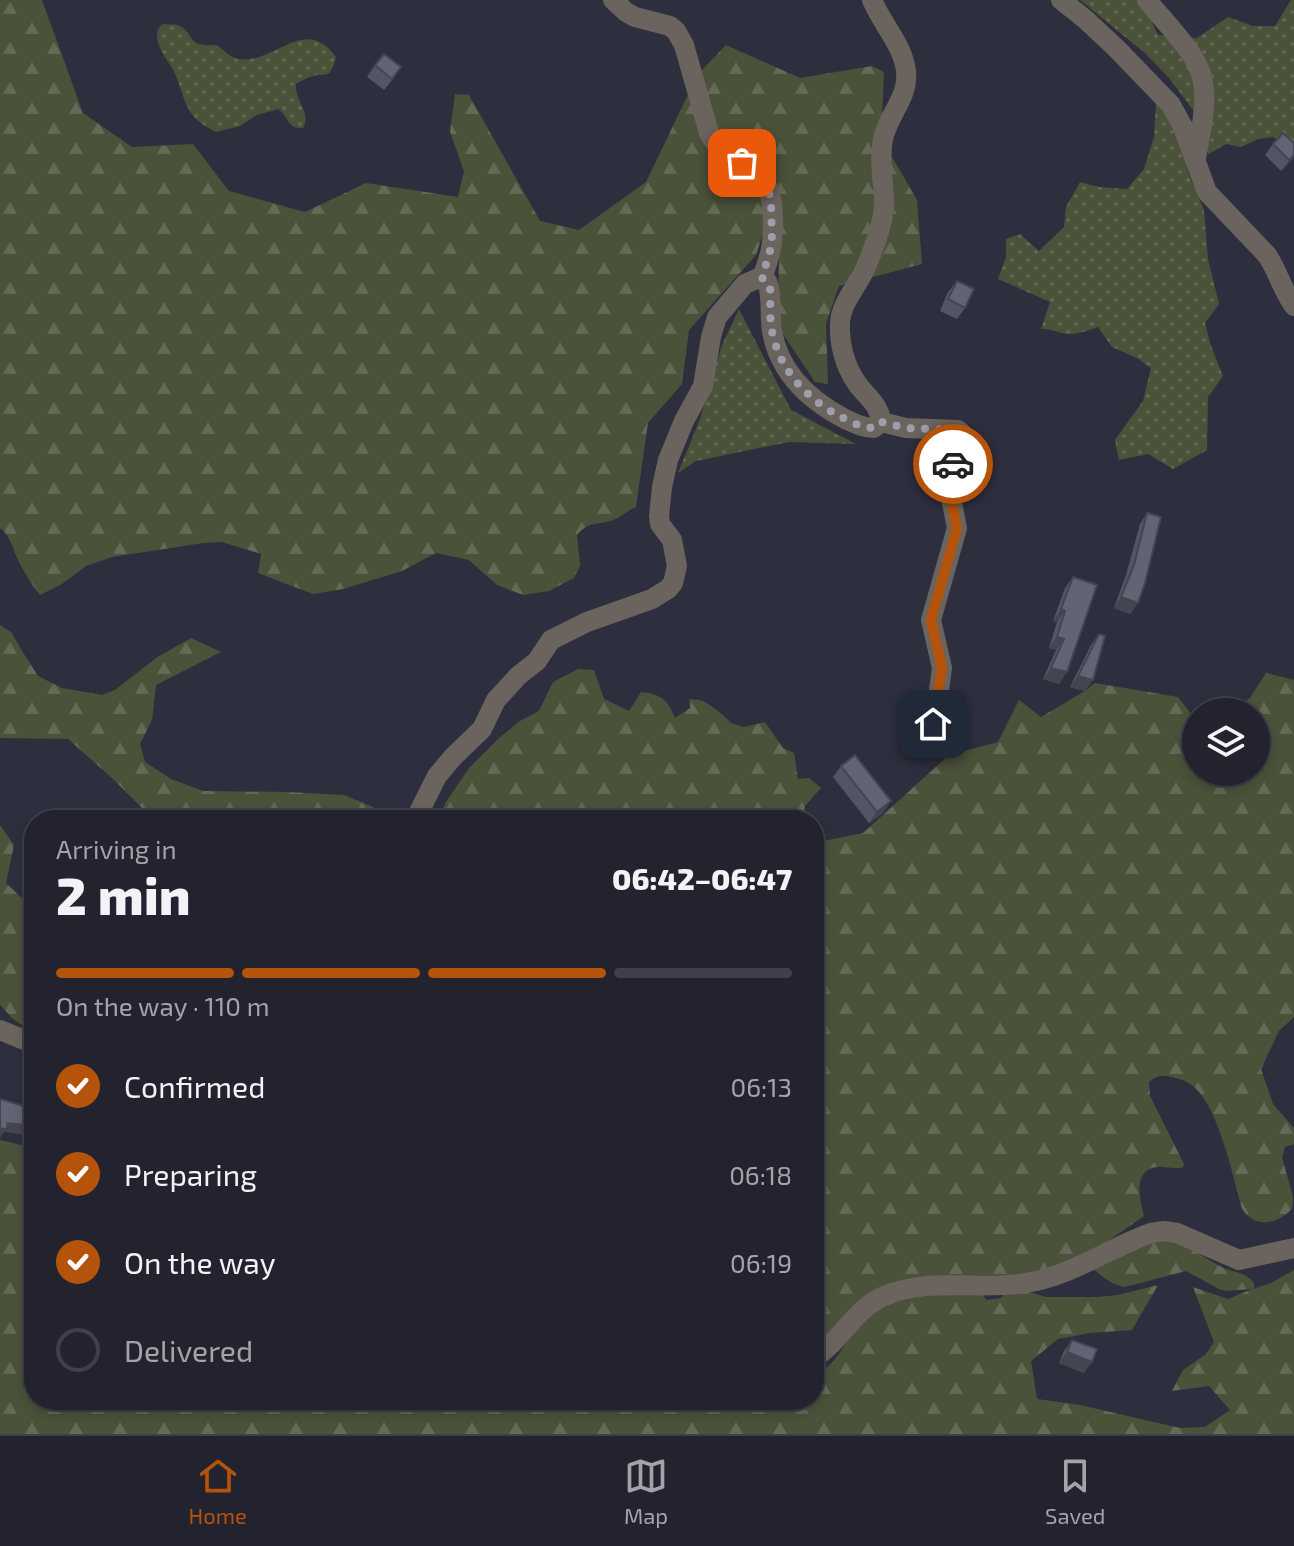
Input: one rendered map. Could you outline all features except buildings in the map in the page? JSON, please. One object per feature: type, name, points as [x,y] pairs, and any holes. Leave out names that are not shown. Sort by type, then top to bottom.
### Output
[{"type":"street","points":[[613,0],[635,17],[670,26],[676,31],[684,45],[709,133],[715,144],[757,172],[765,181],[771,199],[772,244],[762,278]]},
{"type":"street","points":[[872,0],[902,54],[906,83],[901,102],[883,138],[884,202],[881,225],[864,271],[844,306],[840,323],[848,369],[877,407],[881,422]]},
{"type":"street","points":[[1061,0],[1117,49],[1171,105],[1183,127],[1207,192],[1267,255],[1294,306]]},
{"type":"street","points":[[1147,0],[1186,48],[1200,71],[1204,97],[1196,163]]},
{"type":"street","points":[[420,810],[437,776],[482,729],[496,700],[537,661],[551,640],[587,622],[652,599],[673,583],[677,566],[672,540],[660,524],[659,516],[668,460],[703,386],[717,317],[745,284],[754,279],[767,281],[774,340],[799,386],[818,403],[851,422],[872,429],[881,422]]},
{"type":"street","points":[[881,422],[906,428],[958,430],[969,440],[946,473],[957,528],[931,620],[942,668],[929,744]]},
{"type":"street","points":[[0,1030],[24,1040]]},
{"type":"street","points":[[824,1350],[863,1310],[890,1294],[938,1285],[1012,1285],[1042,1280],[1151,1233],[1177,1233],[1239,1260],[1294,1248]]},
{"type":"green space","points":[[0,0],[42,0],[83,113],[132,147],[193,144],[229,191],[305,212],[366,183],[458,197],[464,171],[450,132],[455,94],[469,95],[540,221],[579,230],[646,182],[698,74],[726,45],[800,78],[872,66],[884,72],[881,138],[917,200],[922,264],[839,286],[826,324],[828,384],[815,382],[777,325],[781,196],[764,185],[766,224],[756,255],[689,330],[682,384],[648,423],[636,507],[613,520],[582,530],[577,535],[580,565],[574,578],[549,591],[523,595],[497,585],[469,560],[436,553],[402,571],[343,589],[313,594],[258,573],[261,554],[222,542],[112,557],[86,566],[62,584],[40,595],[0,528]]},
{"type":"green space","points":[[1080,0],[1142,0],[1158,35],[1197,38],[1228,17],[1253,26],[1275,26],[1291,0],[1294,0],[1294,157],[1274,137],[1258,139],[1241,147],[1226,144],[1209,154],[1196,140],[1193,110],[1169,78],[1145,53]]},
{"type":"green space","points":[[163,24],[177,25],[195,42],[217,45],[238,59],[252,59],[301,40],[324,45],[336,57],[329,73],[309,77],[296,84],[305,117],[303,128],[291,125],[278,109],[257,115],[240,126],[216,132],[197,120],[188,108],[158,41],[157,31]]},
{"type":"green space","points":[[1156,101],[1178,133],[1189,174],[1204,210],[1208,259],[1219,304],[1205,323],[1223,376],[1208,397],[1207,450],[1173,469],[1148,454],[1119,460],[1115,440],[1143,401],[1151,368],[1112,347],[1098,327],[1071,334],[1041,329],[1050,302],[998,279],[1006,257],[1006,239],[1020,234],[1039,251],[1064,227],[1066,207],[1080,182],[1127,189],[1144,169],[1154,137]]},
{"type":"green space","points":[[739,309],[791,410],[856,444],[789,442],[696,461],[678,473],[700,419],[722,345]]},
{"type":"green space","points":[[0,625],[12,633],[38,676],[62,688],[102,695],[115,690],[156,658],[191,638],[221,652],[156,685],[152,720],[140,744],[145,762],[171,779],[203,791],[344,795],[380,810],[144,810],[68,739],[0,738]]},
{"type":"green space","points":[[578,669],[594,670],[604,699],[629,711],[641,692],[663,699],[675,718],[690,708],[689,699],[703,701],[731,723],[744,727],[765,722],[783,748],[794,753],[798,779],[809,778],[821,788],[804,810],[442,810],[469,768],[520,721],[539,711],[553,682]]},
{"type":"green space","points":[[1266,673],[1294,680],[1294,1017],[1279,1031],[1261,1069],[1273,1104],[1294,1128],[1294,1144],[1285,1147],[1282,1157],[1293,1197],[1292,1209],[1280,1218],[1266,1222],[1253,1220],[1247,1215],[1242,1209],[1218,1126],[1203,1097],[1184,1080],[1157,1077],[1149,1082],[1150,1096],[1184,1164],[1180,1168],[1149,1169],[1144,1174],[1140,1187],[1144,1216],[1079,1261],[1016,1276],[975,1275],[908,1282],[824,1341],[824,841],[863,833],[949,755],[998,742],[1019,700],[1041,717],[1095,683],[1178,697],[1182,702],[1182,786],[1270,786],[1270,698],[1250,698]]},
{"type":"green space","points":[[0,825],[14,845],[6,883],[24,900],[24,1026],[0,1005]]},
{"type":"green space","points":[[0,1140],[24,1146],[24,1410],[824,1410],[824,1369],[837,1357],[856,1327],[889,1304],[919,1296],[951,1294],[982,1293],[986,1300],[1001,1298],[1007,1290],[1020,1289],[1046,1297],[1097,1297],[1158,1285],[1132,1330],[1058,1339],[1031,1361],[1037,1399],[1080,1405],[1180,1428],[1205,1427],[1230,1410],[1209,1386],[1172,1391],[1183,1370],[1206,1354],[1214,1342],[1193,1287],[1228,1299],[1252,1289],[1226,1291],[1186,1271],[1125,1287],[1111,1282],[1091,1267],[1135,1247],[1170,1240],[1246,1276],[1253,1282],[1253,1289],[1294,1270],[1294,1434],[0,1434]]},
{"type":"way so far","points":[[742,163],[765,181],[771,199],[772,244],[762,278],[770,287],[772,333],[791,376],[818,403],[865,427],[872,429],[881,422],[906,428],[958,430],[969,440],[953,464]]},
{"type":"route","points":[[933,724],[942,668],[931,620],[957,528],[946,473],[953,464]]}]
